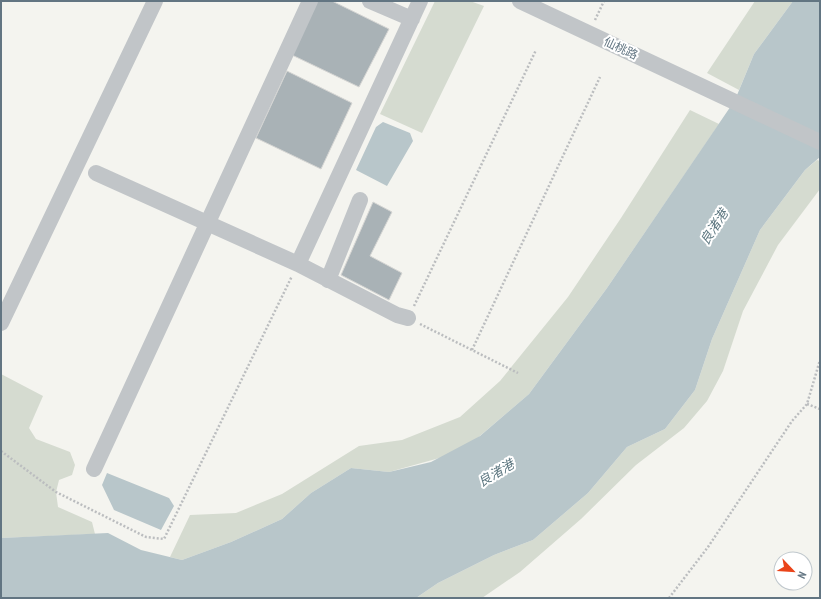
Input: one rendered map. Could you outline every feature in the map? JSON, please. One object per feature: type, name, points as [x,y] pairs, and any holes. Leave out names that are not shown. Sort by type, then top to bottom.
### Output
[{"type":"street","points":[[1,323],[155,1]]},
{"type":"street","points":[[94,469],[310,1]]},
{"type":"street","points":[[370,1],[412,19]]},
{"type":"street","points":[[298,264],[420,1]]},
{"type":"street","name":"仙桃路","points":[[520,1],[820,142]]},
{"type":"street","points":[[96,173],[298,264],[397,315],[408,318]]},
{"type":"street","points":[[328,280],[360,200]]},
{"type":"path","points":[[589,33],[604,1]]},
{"type":"path","points":[[518,373],[408,318],[536,50]]},
{"type":"path","points":[[472,350],[600,77]]},
{"type":"path","points":[[1,451],[56,492],[146,537],[164,539],[298,264]]},
{"type":"path","points":[[669,598],[708,547],[792,421],[807,404],[820,360]]},
{"type":"path","points":[[807,404],[820,410]]},
{"type":"shaded area","points":[[435,1],[470,1],[484,6],[422,133],[380,114]]},
{"type":"shaded area","points":[[755,1],[793,1],[754,54],[739,90],[707,73]]},
{"type":"shaded area","points":[[690,110],[719,124],[607,288],[529,394],[461,452],[389,472],[351,468],[311,493],[282,519],[231,542],[182,560],[170,557],[190,515],[236,513],[282,494],[359,446],[402,440],[460,417],[500,381],[568,297],[621,218]]},
{"type":"shaded area","points":[[817,160],[820,161],[820,189],[778,245],[743,311],[723,371],[707,401],[684,428],[636,465],[581,519],[520,572],[482,598],[416,598],[438,583],[494,555],[533,540],[588,493],[627,447],[665,429],[695,390],[712,339],[760,230],[805,170]]},
{"type":"shaded area","points":[[1,374],[43,396],[29,428],[36,439],[70,452],[75,465],[72,475],[59,480],[56,492],[58,507],[92,522],[95,534],[1,538]]},
{"type":"water","name":"良渚港","points":[[793,1],[820,1],[820,157],[805,170],[760,230],[712,339],[695,390],[665,429],[627,447],[588,493],[533,540],[494,555],[438,583],[416,598],[1,598],[1,538],[108,533],[141,550],[182,560],[231,542],[282,519],[311,493],[351,468],[389,472],[431,462],[480,436],[529,394],[607,288],[735,100],[754,54]]},
{"type":"water","points":[[383,122],[410,133],[413,141],[387,186],[356,170],[376,127]]},
{"type":"water","points":[[107,473],[169,498],[174,506],[161,530],[114,510],[102,485]]},
{"type":"building","points":[[317,1],[332,1],[389,29],[359,87],[292,55]]},
{"type":"building","points":[[287,71],[352,103],[321,169],[256,138]]},
{"type":"building","points":[[373,202],[392,212],[370,256],[402,273],[389,300],[341,275]]}]
